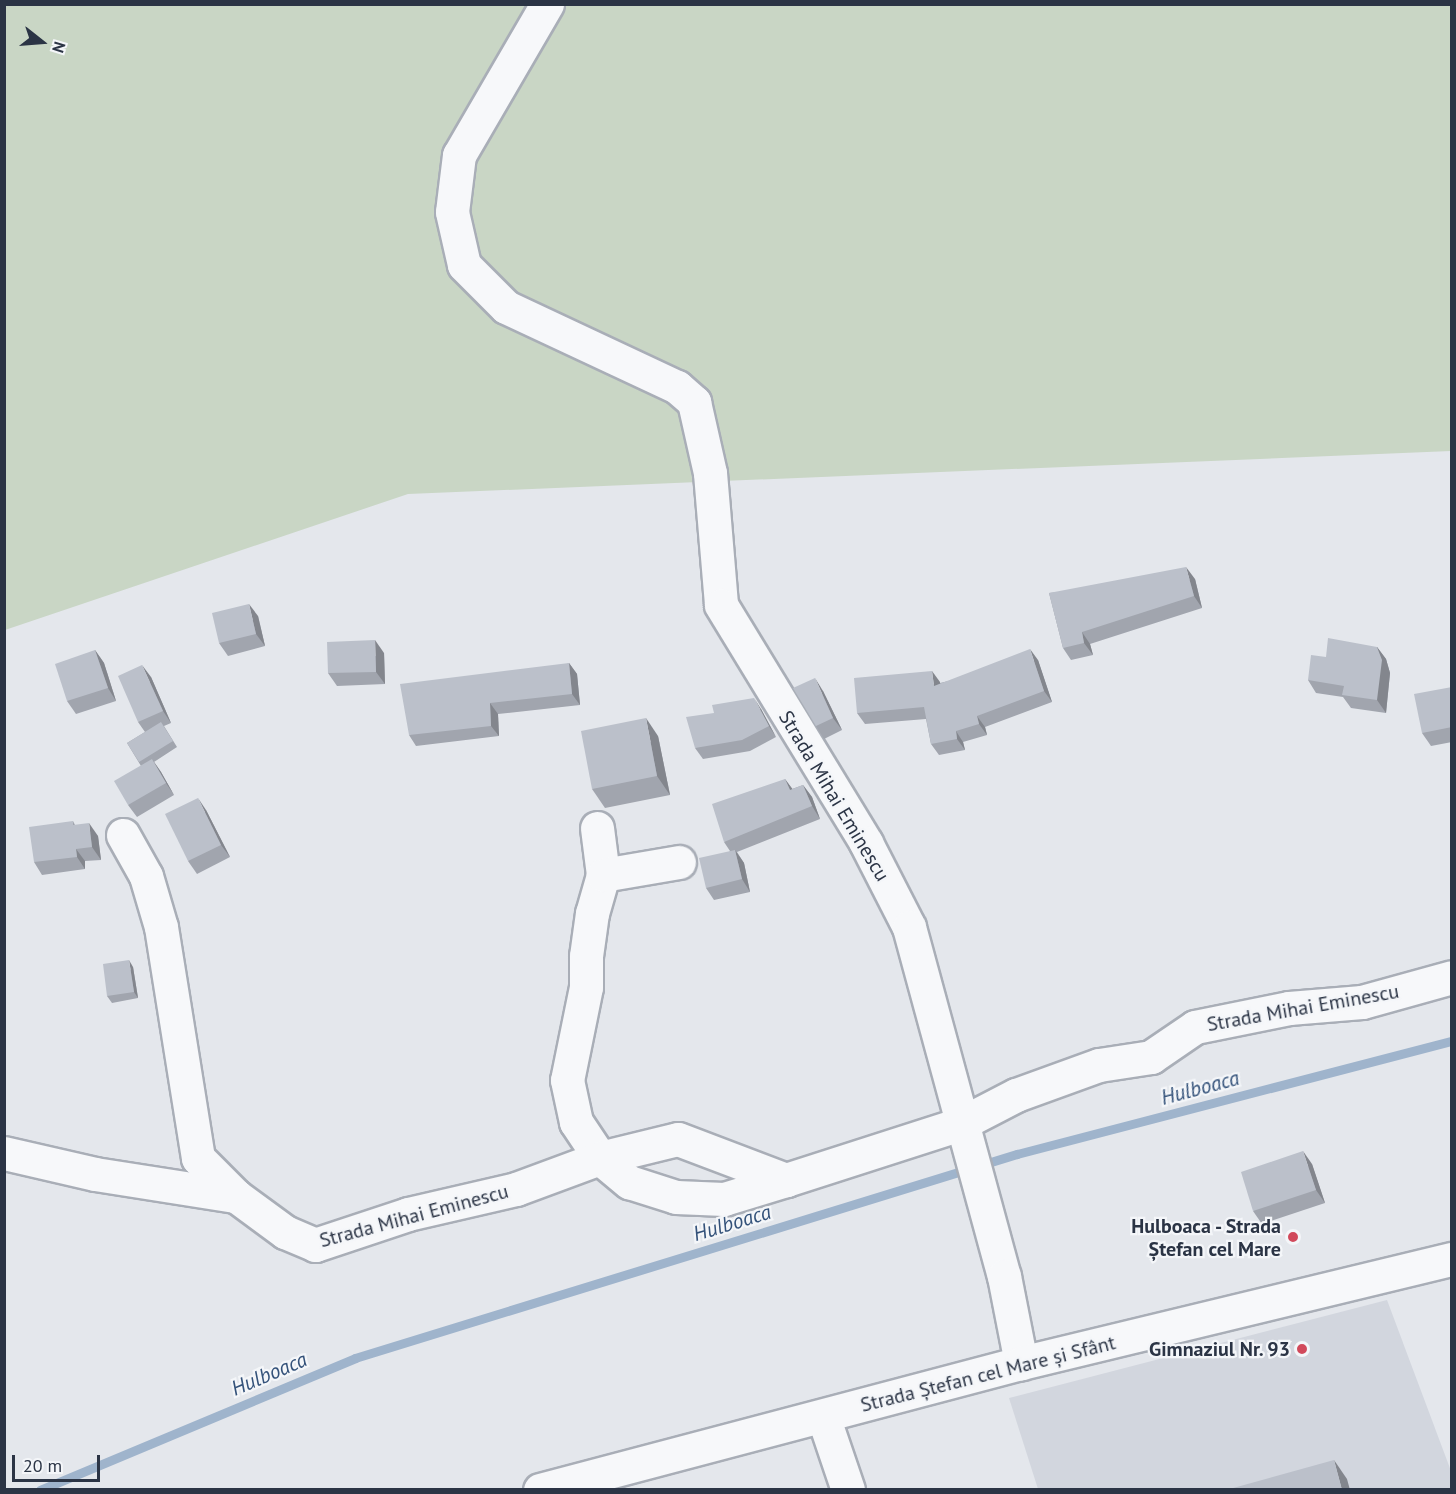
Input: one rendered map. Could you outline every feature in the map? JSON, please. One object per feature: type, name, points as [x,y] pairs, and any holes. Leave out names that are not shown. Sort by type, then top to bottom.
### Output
[{"type":"street","name":"Strada Mihai Eminescu","points":[[547,4],[459,155],[452,212],[464,265],[506,307],[688,393],[694,402],[710,473],[721,605],[829,789],[866,843],[909,927],[963,1135],[1004,1276],[1021,1363]]},
{"type":"street","name":"Strada Mihai Eminescu","points":[[597,828],[603,875],[592,913],[586,956],[586,987],[567,1080],[576,1122],[600,1158],[629,1182],[676,1197],[724,1199],[786,1180],[963,1135],[1016,1095],[1099,1065],[1151,1057],[1195,1027],[1290,1008],[1362,1002],[1452,977]]},
{"type":"street","name":"Strada Mihai Eminescu","points":[[123,835],[146,876],[161,927],[198,1158],[236,1196],[285,1232],[315,1245],[408,1214],[516,1189],[600,1158],[678,1139],[786,1180]]},
{"type":"street","points":[[603,875],[679,862]]},
{"type":"street","name":"Strada Mihai Eminescu","points":[[4,1153],[95,1174],[236,1196]]},
{"type":"street","name":"Strada Ștefan cel Mare și Sfânt","points":[[540,1490],[636,1478],[823,1416],[1021,1363],[1452,1259]]},
{"type":"street","points":[[823,1416],[848,1490]]},
{"type":"shaded area","name":"Gimnaziul Nr. 93","points":[[1387,1300],[1451,1471],[1451,1489],[1038,1489],[1009,1398]]},
{"type":"green space","points":[[4,5],[1451,5],[1451,451],[408,494],[5,630]]},
{"type":"building","points":[[1186,567],[1194,596],[1082,632],[1084,643],[1063,648],[1049,593]]},
{"type":"building","points":[[249,604],[256,634],[219,643],[212,613]]},
{"type":"building","points":[[1328,638],[1377,647],[1382,660],[1377,700],[1342,695],[1344,686],[1308,680],[1311,655],[1326,657]]},
{"type":"building","points":[[375,640],[376,672],[328,673],[327,642]]},
{"type":"building","points":[[1030,649],[1044,691],[977,716],[979,724],[956,731],[957,739],[931,744],[924,707],[857,713],[854,678],[932,671],[934,686]]},
{"type":"building","points":[[95,650],[108,688],[67,701],[55,664]]},
{"type":"building","points":[[569,663],[572,694],[490,703],[491,726],[409,735],[400,684]]},
{"type":"building","points":[[142,665],[163,711],[138,722],[118,676]]},
{"type":"building","points":[[815,678],[833,718],[816,726],[793,688]]},
{"type":"building","points":[[1452,687],[1452,727],[1422,733],[1414,694]]},
{"type":"building","points":[[754,698],[769,726],[742,740],[695,748],[686,717],[714,713],[712,705]]},
{"type":"building","points":[[646,718],[657,776],[592,789],[581,731]]},
{"type":"building","points":[[161,722],[173,741],[139,762],[127,743]]},
{"type":"building","points":[[152,759],[166,783],[128,805],[114,781]]},
{"type":"building","points":[[785,779],[790,790],[803,785],[812,806],[724,842],[712,804]]},
{"type":"building","points":[[198,798],[221,845],[188,861],[165,814]]},
{"type":"building","points":[[73,821],[73,825],[89,823],[92,847],[76,849],[77,857],[34,862],[29,827]]},
{"type":"building","points":[[735,850],[742,879],[706,888],[699,858]]},
{"type":"building","points":[[129,960],[134,992],[107,996],[103,964]]},
{"type":"building","points":[[1303,1151],[1316,1190],[1253,1211],[1241,1172]]},
{"type":"building","points":[[1334,1460],[1342,1490],[1226,1490]]},
{"type":"waterway","name":"Hulboaca","points":[[40,1490],[355,1358],[1017,1154],[1452,1041]]},
{"type":"place","name":"Hulboaca - Strada Ștefan cel Mare","points":[[1293,1237]]},
{"type":"place","name":"Gimnaziul Nr. 93","points":[[1302,1349]]}]
